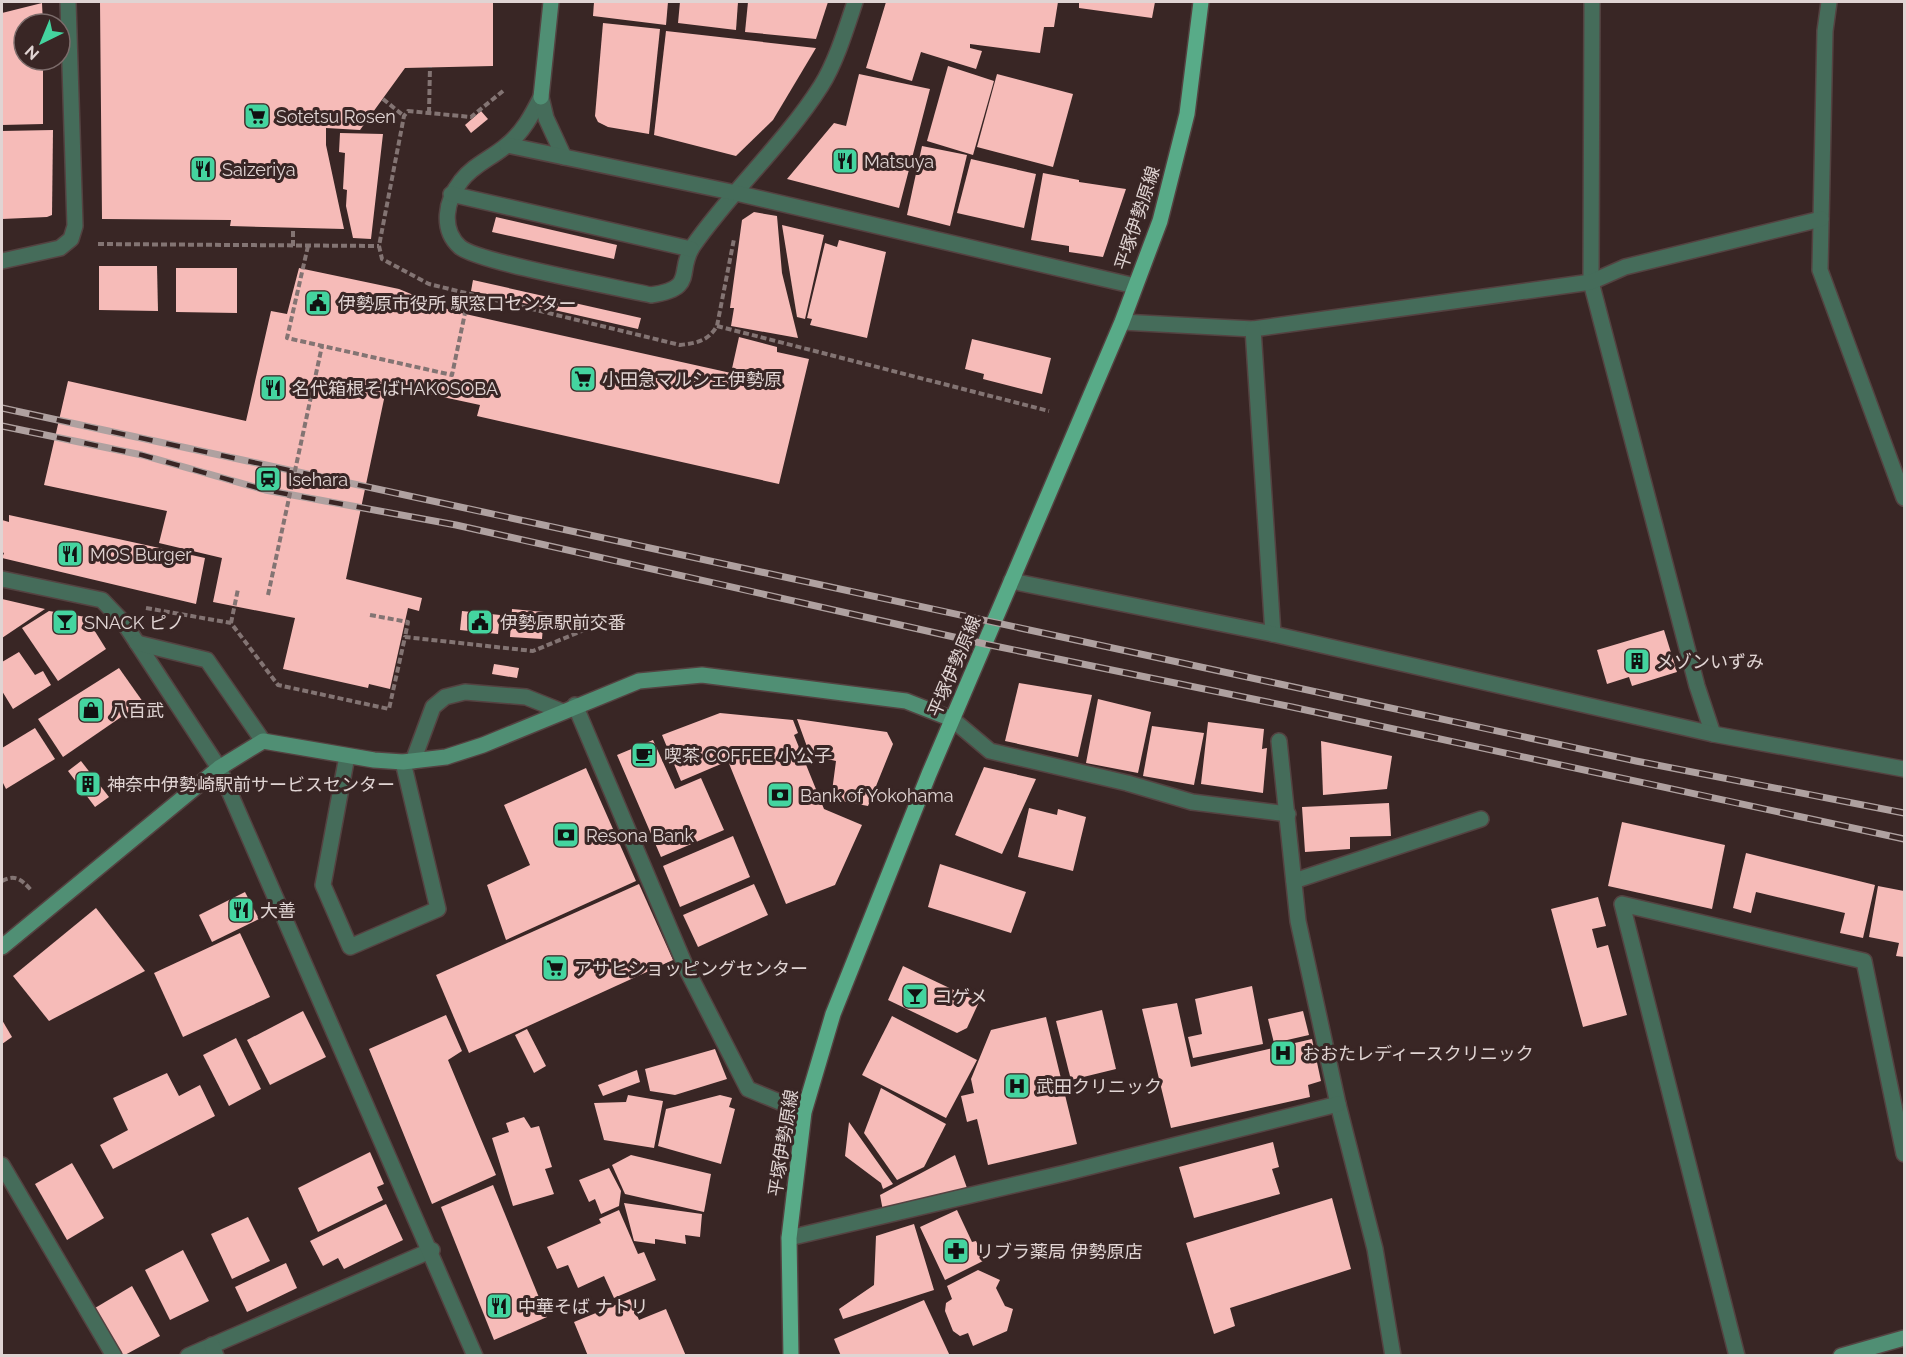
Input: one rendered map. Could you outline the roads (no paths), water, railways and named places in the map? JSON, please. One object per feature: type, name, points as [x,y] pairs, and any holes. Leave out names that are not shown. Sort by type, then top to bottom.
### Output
[{"type":"main road","name":"平塚伊勢原線","points":[[791,1356],[789,1238],[804,1112],[833,1014],[952,720],[1122,322],[1160,221],[1187,114],[1201,2]]},
{"type":"street","points":[[2,261],[65,243],[75,226],[68,2]]},
{"type":"street","points":[[551,2],[542,97],[546,118],[564,157]]},
{"type":"street","points":[[542,97],[529,122],[507,145],[480,162],[462,179],[451,194],[447,218],[449,230],[462,249],[493,260],[651,296],[670,292],[684,278],[691,249],[798,120],[822,84],[855,2]]},
{"type":"street","points":[[1592,2],[1591,282],[1697,686],[1713,734]]},
{"type":"street","points":[[1829,2],[1825,31],[1820,270],[1905,498]]},
{"type":"street","points":[[507,145],[736,193],[1136,286]]},
{"type":"street","points":[[451,194],[691,249]]},
{"type":"street","points":[[1122,322],[1252,329],[1591,282],[1625,267],[1821,219]]},
{"type":"street","points":[[1252,329],[1273,634]]},
{"type":"street","points":[[2,579],[102,600],[124,623],[219,768],[432,1250],[476,1356]]},
{"type":"street","points":[[1011,581],[1273,634],[1713,734],[1905,769]]},
{"type":"street","points":[[137,643],[207,660],[263,741]]},
{"type":"street","points":[[2,947],[219,768],[263,741],[347,756],[408,761],[446,757],[483,746],[568,708],[639,681],[702,675],[906,701],[952,720],[990,751],[1192,802],[1288,814]]},
{"type":"street","points":[[347,756],[323,885],[350,946],[438,909],[408,761],[433,707],[445,697],[465,692],[526,698],[568,708]]},
{"type":"street","points":[[568,708],[688,972],[748,1089],[804,1112]]},
{"type":"street","points":[[1279,741],[1298,921],[1338,1104],[1375,1249],[1393,1356]]},
{"type":"street","points":[[1294,881],[1481,819]]},
{"type":"street","points":[[1737,1356],[1622,904],[1863,961],[1905,1154]]},
{"type":"street","points":[[789,1238],[1065,1173],[1338,1104]]},
{"type":"street","points":[[2,1165],[114,1356]]},
{"type":"street","points":[[188,1356],[214,1350],[432,1250]]},
{"type":"street","points":[[1841,1356],[1905,1338]]},
{"type":"railway","points":[[2,408],[1636,761],[1904,813]]},
{"type":"railway","points":[[2,426],[142,455],[265,490],[456,525],[985,644],[1292,707],[1904,839]]},
{"type":"place","name":"Sotetsu Rosen","points":[[257,116]]},
{"type":"place","name":"Matsuya","points":[[845,161]]},
{"type":"place","name":"Saizeriya","points":[[203,169]]},
{"type":"place","name":"伊勢原市役所 駅窓口センター","points":[[318,303]]},
{"type":"place","name":"小田急マルシェ伊勢原","points":[[583,379]]},
{"type":"place","name":"名代箱根そばHAKOSOBA","points":[[273,388]]},
{"type":"place","name":"Isehara","points":[[268,479]]},
{"type":"place","name":"MOS Burger","points":[[70,554]]},
{"type":"place","name":"SNACK ピノ","points":[[65,622]]},
{"type":"place","name":"伊勢原駅前交番","points":[[480,622]]},
{"type":"place","name":"メゾンいずみ","points":[[1637,661]]},
{"type":"place","name":"八百武","points":[[91,710]]},
{"type":"place","name":"喫茶 COFFEE 小公子","points":[[644,755]]},
{"type":"place","name":"神奈中伊勢崎駅前サービスセンター","points":[[88,784]]},
{"type":"place","name":"Bank of Yokohama","points":[[780,795]]},
{"type":"place","name":"Resona Bank","points":[[566,835]]},
{"type":"place","name":"大善","points":[[241,910]]},
{"type":"place","name":"アサヒショッピングセンター","points":[[555,968]]},
{"type":"place","name":"コゲメ","points":[[915,996]]},
{"type":"place","name":"おおたレディースクリニック","points":[[1283,1053]]},
{"type":"place","name":"武田クリニック","points":[[1017,1086]]},
{"type":"place","name":"リブラ薬局 伊勢原店","points":[[956,1251]]},
{"type":"place","name":"中華そば ナトリ","points":[[499,1306]]}]
